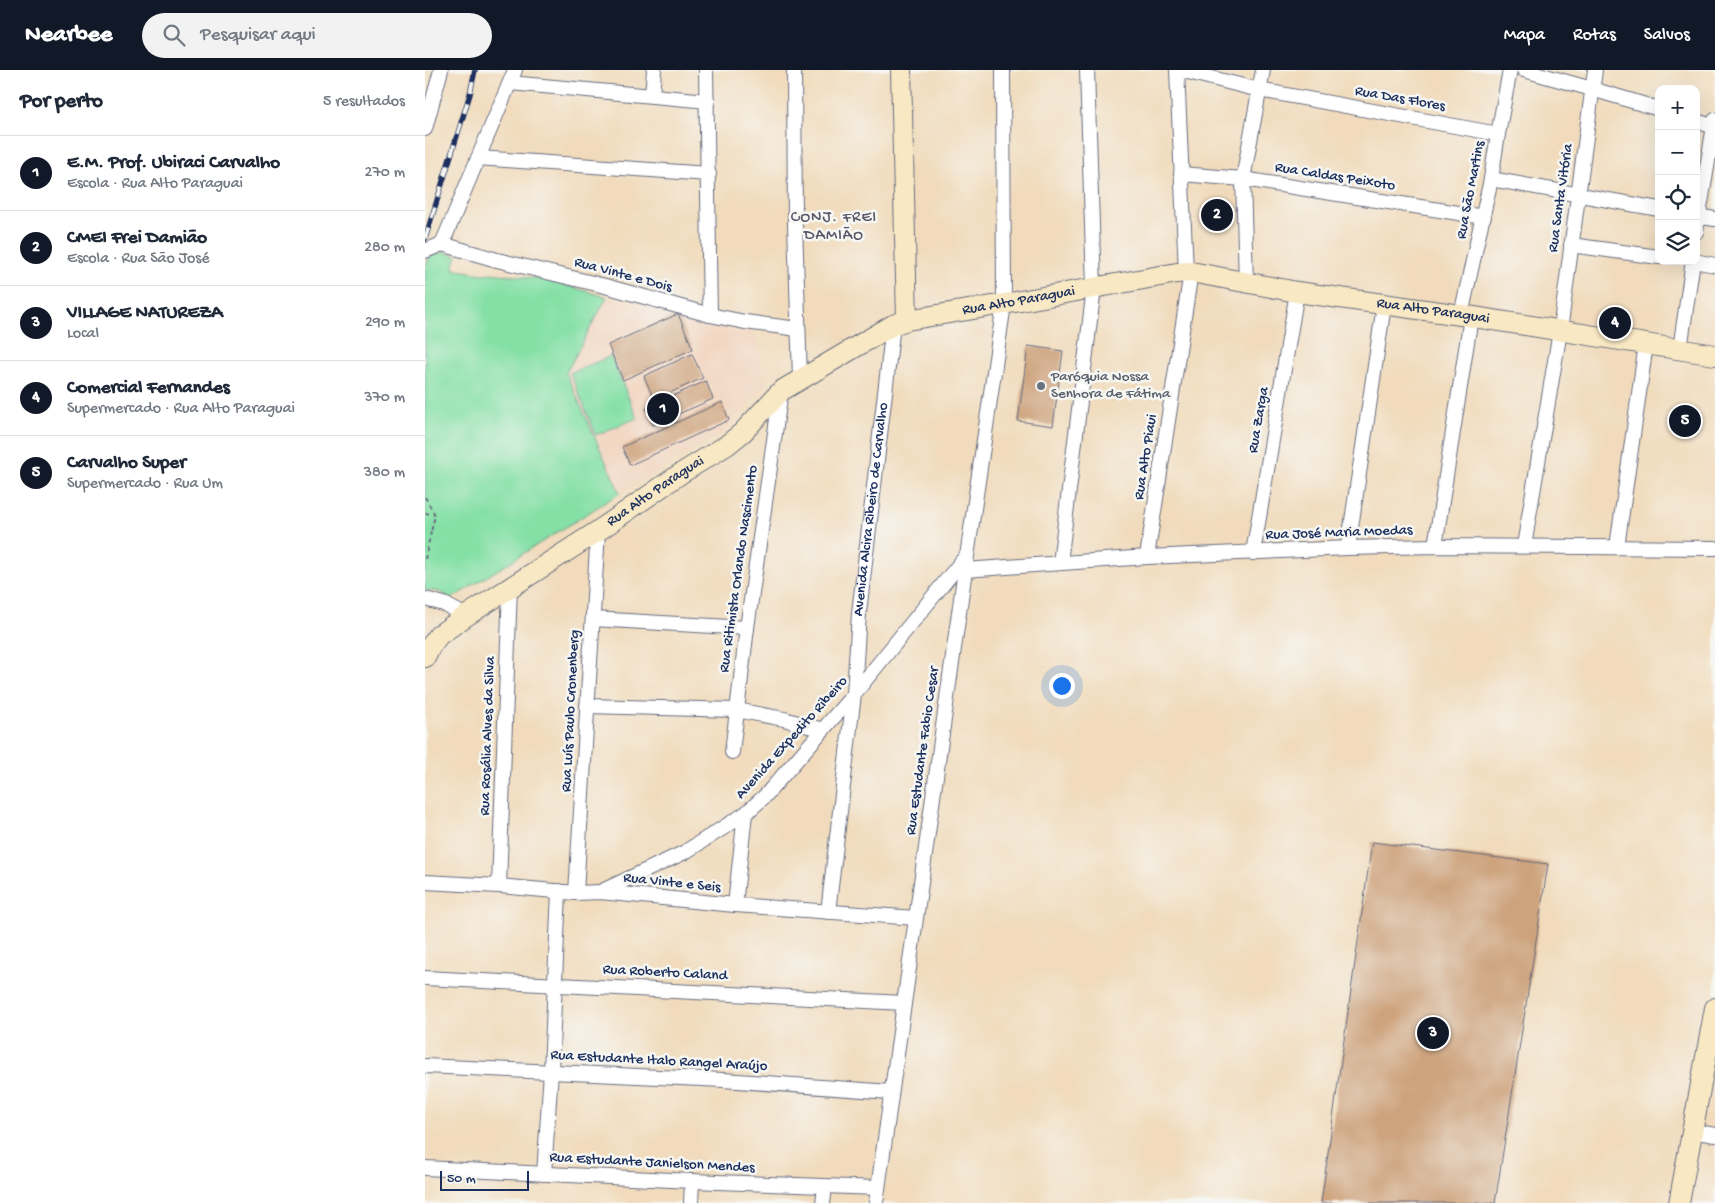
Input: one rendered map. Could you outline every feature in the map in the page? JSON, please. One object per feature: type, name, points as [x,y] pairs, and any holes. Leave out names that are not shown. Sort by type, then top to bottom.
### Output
[{"type":"street","points":[[425,129],[441,70]]},
{"type":"street","points":[[652,96],[653,70]]},
{"type":"street","points":[[706,70],[710,315]]},
{"type":"street","points":[[794,70],[800,378]]},
{"type":"street","name":"Avenida Alcira Ribeiro de Carvalho","points":[[828,912],[855,694],[859,613],[900,322],[901,70]]},
{"type":"street","name":"Rua Estudante Fabio Cesar","points":[[876,1203],[1004,304],[1003,70]]},
{"type":"street","points":[[1060,563],[1094,288],[1087,70]]},
{"type":"street","name":"Rua Das Flores","points":[[1178,70],[1259,90],[1498,134]]},
{"type":"street","name":"Rua Alto Piaui","points":[[1147,557],[1188,272],[1181,174],[1178,70]]},
{"type":"street","points":[[1246,283],[1243,179],[1263,70]]},
{"type":"street","name":"Rua São Martins","points":[[1435,546],[1466,316],[1510,70]]},
{"type":"street","points":[[1524,70],[1592,88],[1655,109]]},
{"type":"street","name":"Rua Santa Vitória","points":[[1524,546],[1560,331],[1595,70]]},
{"type":"street","points":[[425,251],[442,244],[513,76],[652,96],[708,101]]},
{"type":"street","points":[[1700,122],[1715,125],[1700,201]]},
{"type":"street","points":[[478,158],[709,174]]},
{"type":"street","name":"Rua Caldas Peixoto","points":[[1181,174],[1243,179],[1484,217]]},
{"type":"street","points":[[1491,180],[1655,208]]},
{"type":"street","points":[[1700,216],[1715,219]]},
{"type":"street","name":"Rua Vinte e Dois","points":[[442,244],[710,315],[798,329]]},
{"type":"street","points":[[1571,245],[1655,256]]},
{"type":"street","points":[[1700,262],[1715,265]]},
{"type":"street","points":[[1680,349],[1692,265]]},
{"type":"street","name":"Rua Alto Paraguai","points":[[425,657],[439,635],[466,616],[727,445],[743,432],[781,390],[900,322],[1177,272],[1188,272],[1297,292],[1715,355]]},
{"type":"street","name":"Rua Zarga","points":[[1253,553],[1297,292]]},
{"type":"street","points":[[1348,548],[1383,305]]},
{"type":"street","points":[[1617,547],[1646,344]]},
{"type":"street","name":"Rua Ritimista Orlando Nascimento","points":[[733,752],[736,710],[781,390]]},
{"type":"street","name":"Rua Luís Paulo Cronenberg","points":[[576,893],[598,531]]},
{"type":"street","name":"Rua José Maria Moedas","points":[[965,570],[1147,557],[1348,548],[1435,546],[1715,548]]},
{"type":"street","name":"Avenida Expedito Ribeiro","points":[[600,892],[685,852],[745,814],[790,770],[855,694],[967,555]]},
{"type":"street","name":"Rua Rosália Alves da Silva","points":[[499,886],[509,587]]},
{"type":"street","points":[[425,599],[444,604],[466,616]]},
{"type":"street","points":[[593,619],[747,628]]},
{"type":"street","points":[[587,706],[736,710],[784,719],[823,730]]},
{"type":"street","points":[[735,906],[745,814]]},
{"type":"street","name":"Rua Vinte e Seis","points":[[425,882],[576,893],[600,892],[735,906],[916,918]]},
{"type":"street","points":[[544,1174],[551,1072],[559,891]]},
{"type":"street","name":"Rua Roberto Caland","points":[[425,978],[904,1003]]},
{"type":"street","points":[[1679,1203],[1692,1131],[1712,1042],[1715,1008]]},
{"type":"street","name":"Rua Estudante Italo Rangel Araújo","points":[[425,1066],[723,1080],[891,1092]]},
{"type":"street","points":[[1692,1131],[1715,1135]]},
{"type":"street","name":"Rua Estudante Janielson Mendes","points":[[425,1168],[878,1188]]},
{"type":"street","points":[[691,1203],[692,1181]]},
{"type":"street","points":[[823,1203],[825,1187]]},
{"type":"path","points":[[425,496],[435,515],[425,559]]},
{"type":"path","points":[[425,512],[435,515]]},
{"type":"path","points":[[431,532],[435,533]]},
{"type":"shaded area","points":[[607,297],[721,325],[753,327],[766,383],[722,434],[620,493],[566,373]]},
{"type":"green space","points":[[443,252],[457,256],[453,269],[482,274],[491,273],[543,279],[607,297],[566,373],[620,493],[451,599],[440,592],[425,590],[425,268],[430,256]]},
{"type":"green space","points":[[611,356],[637,418],[596,435],[570,373]]},
{"type":"building","points":[[678,314],[693,349],[623,380],[608,345]]},
{"type":"building","points":[[1028,346],[1063,351],[1053,426],[1018,421]]},
{"type":"building","points":[[692,354],[703,378],[654,400],[644,376]]},
{"type":"building","points":[[706,381],[713,399],[653,425],[646,408]]},
{"type":"building","points":[[722,402],[729,420],[630,465],[622,447]]},
{"type":"building","points":[[1372,842],[1548,864],[1495,1203],[1321,1203]]},
{"type":"railway","points":[[425,239],[470,94],[475,70]]},
{"type":"place","name":"CMEI Frei Damião","points":[[1217,215]]},
{"type":"place","name":"Comercial Fernandes","points":[[1615,323]]},
{"type":"place","name":"Paróquia Nossa Senhora de Fátima","points":[[1041,386]]},
{"type":"place","name":"E.M. Prof. Ubiraci Carvalho","points":[[663,409]]},
{"type":"place","name":"Carvalho Super","points":[[1685,421]]},
{"type":"place","name":"VILLAGE NATUREZA","points":[[1433,1033]]},
{"type":"district","name":"CONJ. FREI DAMIÃO","points":[[834,227]]}]
